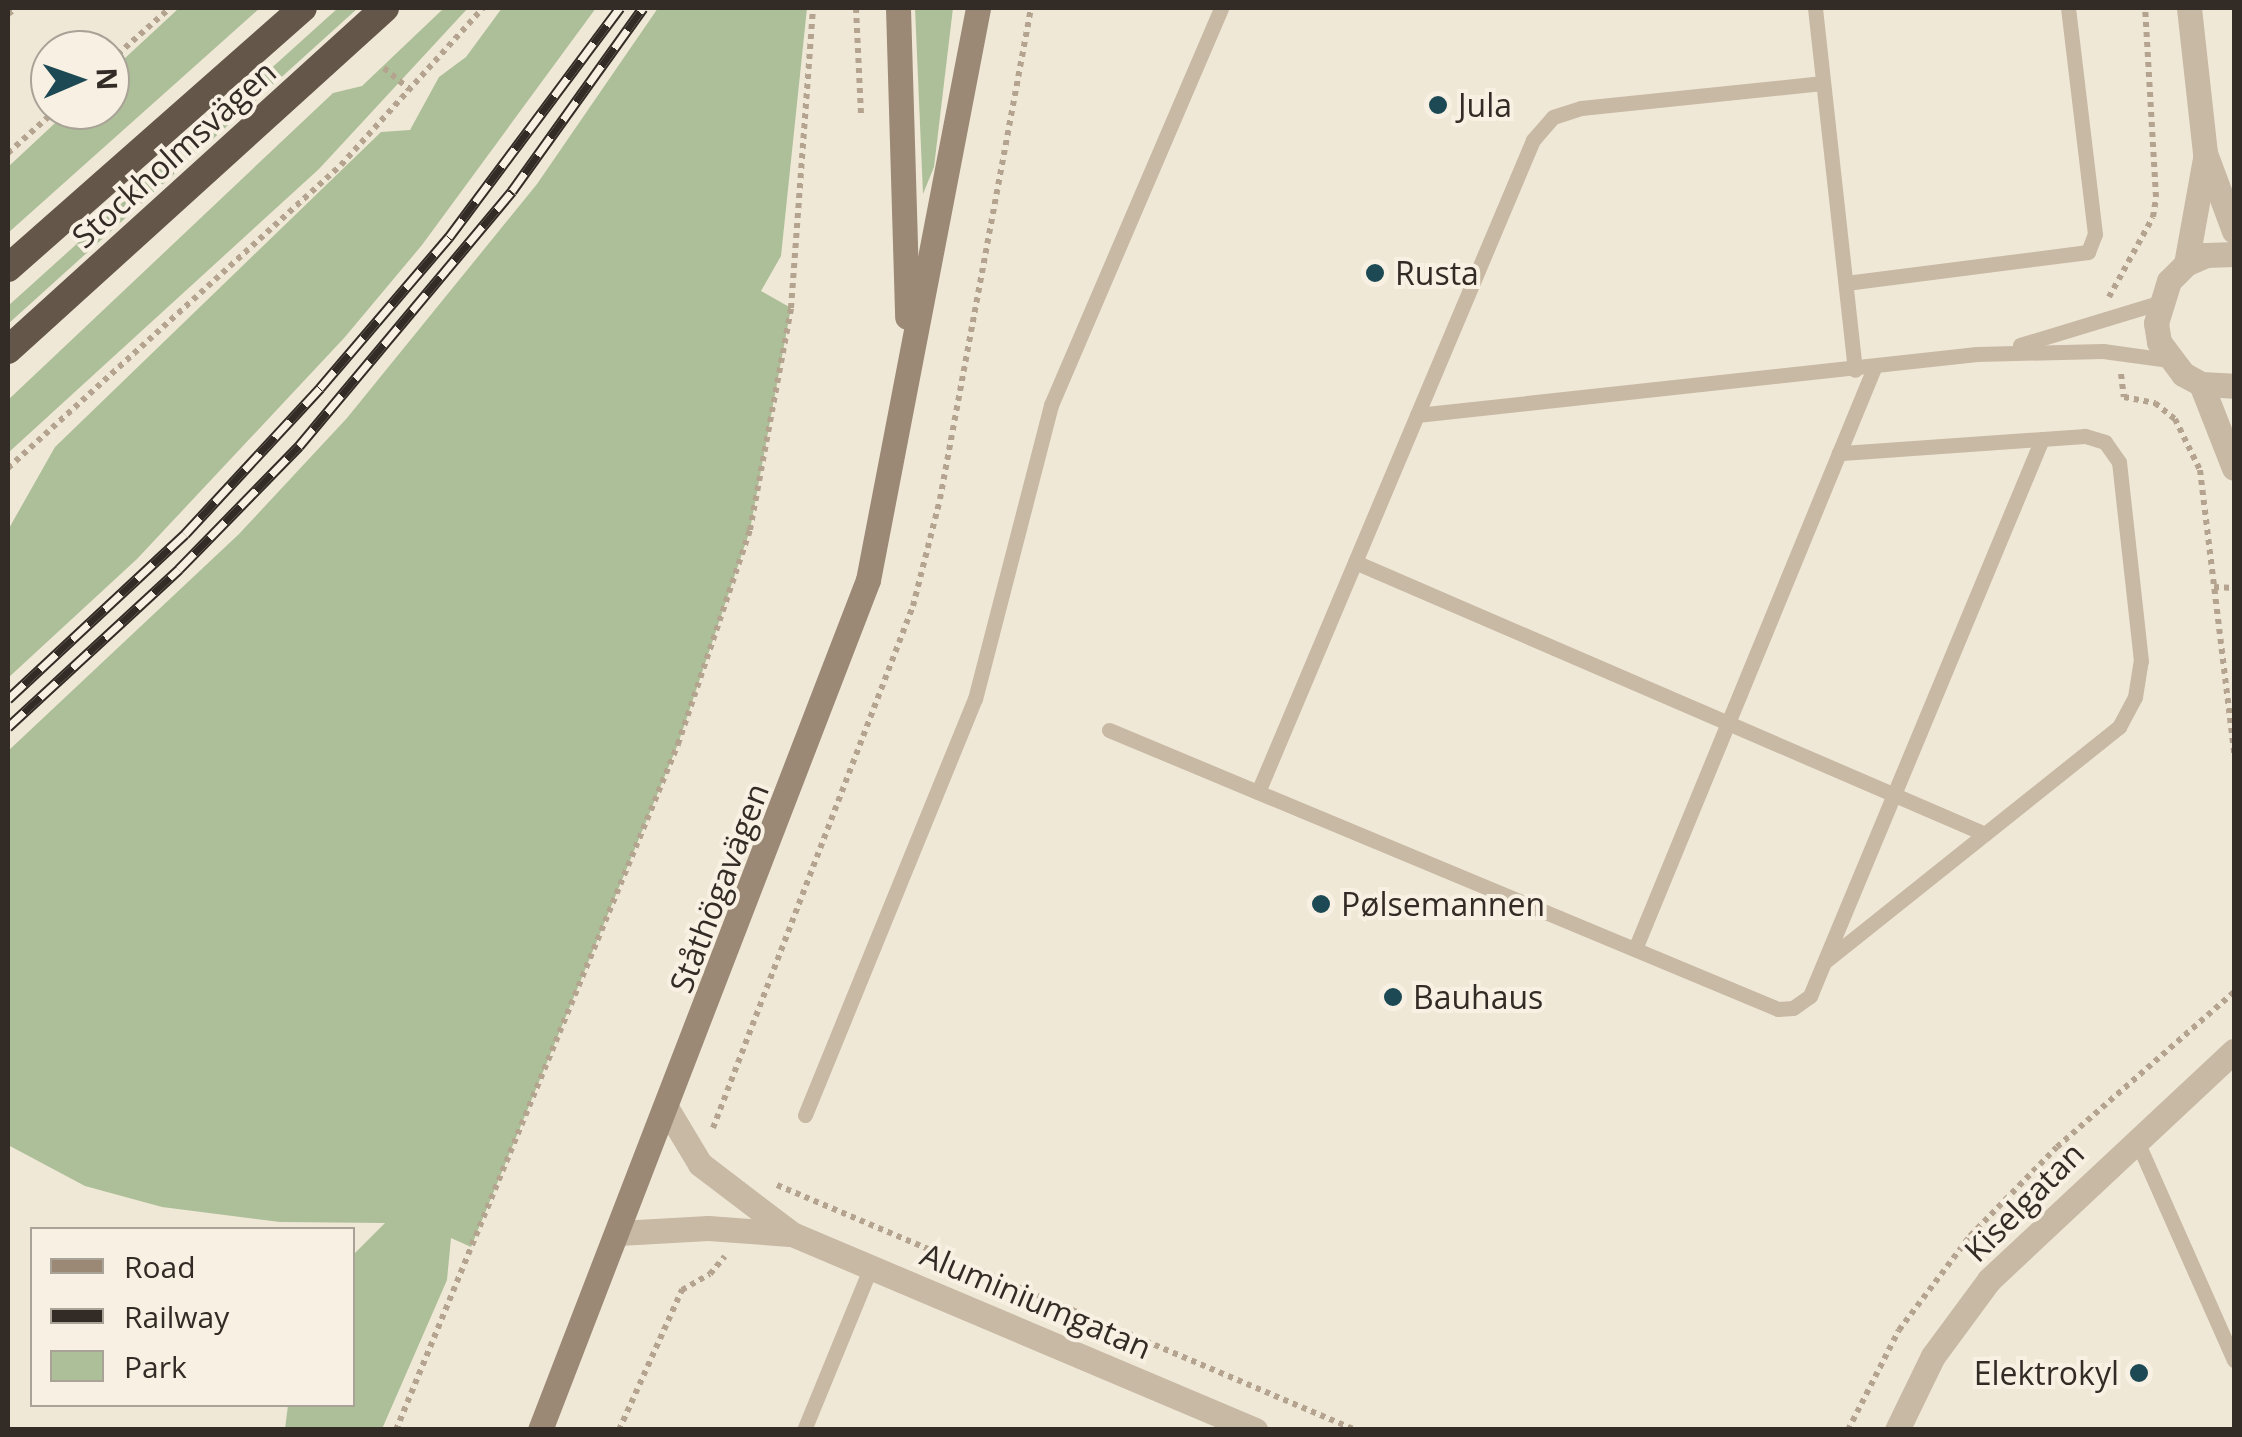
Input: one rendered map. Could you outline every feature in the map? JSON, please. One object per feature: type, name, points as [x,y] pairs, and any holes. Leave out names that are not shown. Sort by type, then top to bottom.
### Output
[{"type":"highway","name":"Stockholmsvägen","points":[[8,268],[303,8]]},
{"type":"highway","name":"Stockholmsvägen","points":[[8,350],[385,8]]},
{"type":"main road","name":"Ståthögavägen","points":[[898,8],[908,356]]},
{"type":"main road","name":"Ståthögavägen","points":[[540,1430],[620,1233],[868,580],[888,501],[908,356],[948,190],[978,8]]},
{"type":"street","points":[[2189,8],[2205,153],[2234,230]]},
{"type":"street","points":[[2205,153],[2186,264],[2158,303],[2159,342],[2168,360],[2201,384],[2234,468]]},
{"type":"street","points":[[2186,264],[2234,254]]},
{"type":"street","points":[[2201,384],[2234,386]]},
{"type":"street","name":"Kiselgatan","points":[[1896,1430],[1933,1356],[1989,1280],[2234,1051]]},
{"type":"street","name":"Aluminiumgatan","points":[[667,1109],[700,1164],[747,1204],[792,1234],[1255,1430]]},
{"type":"street","name":"Aluminiumgatan","points":[[620,1233],[738,1229],[792,1234]]},
{"type":"lane","points":[[806,1116],[975,699],[1052,404],[1221,8]]},
{"type":"lane","points":[[1814,8],[1856,370]]},
{"type":"lane","points":[[1846,283],[2088,252],[2096,234],[2068,8]]},
{"type":"lane","points":[[1258,792],[1533,140],[1553,117],[1581,108],[1823,84]]},
{"type":"lane","points":[[1977,354],[2158,303]]},
{"type":"lane","points":[[1417,415],[1977,354],[2118,352],[2168,360]]},
{"type":"lane","points":[[1635,949],[1874,368]]},
{"type":"lane","points":[[1824,962],[2119,727],[2135,697],[2141,661],[2118,462],[2106,442],[2085,436],[1839,453]]},
{"type":"lane","points":[[1109,730],[1778,1008],[1810,996],[2042,439]]},
{"type":"lane","points":[[1355,562],[1985,834]]},
{"type":"lane","points":[[2136,1139],[2234,1360]]},
{"type":"lane","points":[[804,1430],[872,1268]]},
{"type":"path","points":[[8,14],[16,8]]},
{"type":"path","points":[[130,43],[170,8]]},
{"type":"path","points":[[8,468],[341,165],[483,8]]},
{"type":"path","points":[[396,1430],[678,744],[750,530],[791,308],[813,8]]},
{"type":"path","points":[[856,8],[861,115]]},
{"type":"path","points":[[2111,316],[2108,290],[2148,227],[2156,197],[2145,8]]},
{"type":"path","points":[[384,68],[410,89]]},
{"type":"path","points":[[8,154],[34,130]]},
{"type":"path","points":[[2118,352],[2124,396],[2156,402],[2187,438],[2200,470],[2234,753]]},
{"type":"path","points":[[2214,587],[2234,588]]},
{"type":"path","points":[[1848,1430],[1899,1330],[1970,1236],[2058,1146],[2234,992]]},
{"type":"path","points":[[747,1204],[758,1177],[1356,1430]]},
{"type":"path","points":[[619,1430],[682,1290],[710,1274],[738,1229]]},
{"type":"green space","points":[[179,8],[260,8],[130,124],[130,53]]},
{"type":"green space","points":[[338,8],[358,8],[8,324],[8,306]]},
{"type":"green space","points":[[444,8],[468,8],[319,169],[8,453],[8,400],[333,93],[362,86]]},
{"type":"green space","points":[[502,8],[596,8],[422,245],[345,337],[137,559],[8,678],[8,530],[55,447],[381,132],[410,130],[439,77],[466,57]]},
{"type":"green space","points":[[658,8],[807,8],[781,256],[761,291],[791,308],[750,530],[678,744],[471,1247],[451,1238],[447,1280],[382,1429],[285,1429],[288,1407],[355,1407],[355,1253],[385,1223],[280,1222],[162,1207],[85,1186],[8,1145],[8,751],[239,534],[347,418],[537,184]]},
{"type":"green space","points":[[915,8],[953,8],[934,167],[923,194]]},
{"type":"green space","points":[[48,130],[123,130],[8,233],[8,167]]},
{"type":"railway","points":[[8,699],[185,534],[320,388],[449,237],[620,8]]},
{"type":"railway","points":[[8,727],[179,569],[299,446],[512,191],[643,8]]},
{"type":"place","name":"Jula","points":[[1438,105]]},
{"type":"place","name":"Rusta","points":[[1375,273]]},
{"type":"place","name":"Pølsemannen","points":[[1321,904]]},
{"type":"place","name":"Bauhaus","points":[[1393,997]]},
{"type":"place","name":"Elektrokyl","points":[[2139,1373]]}]
